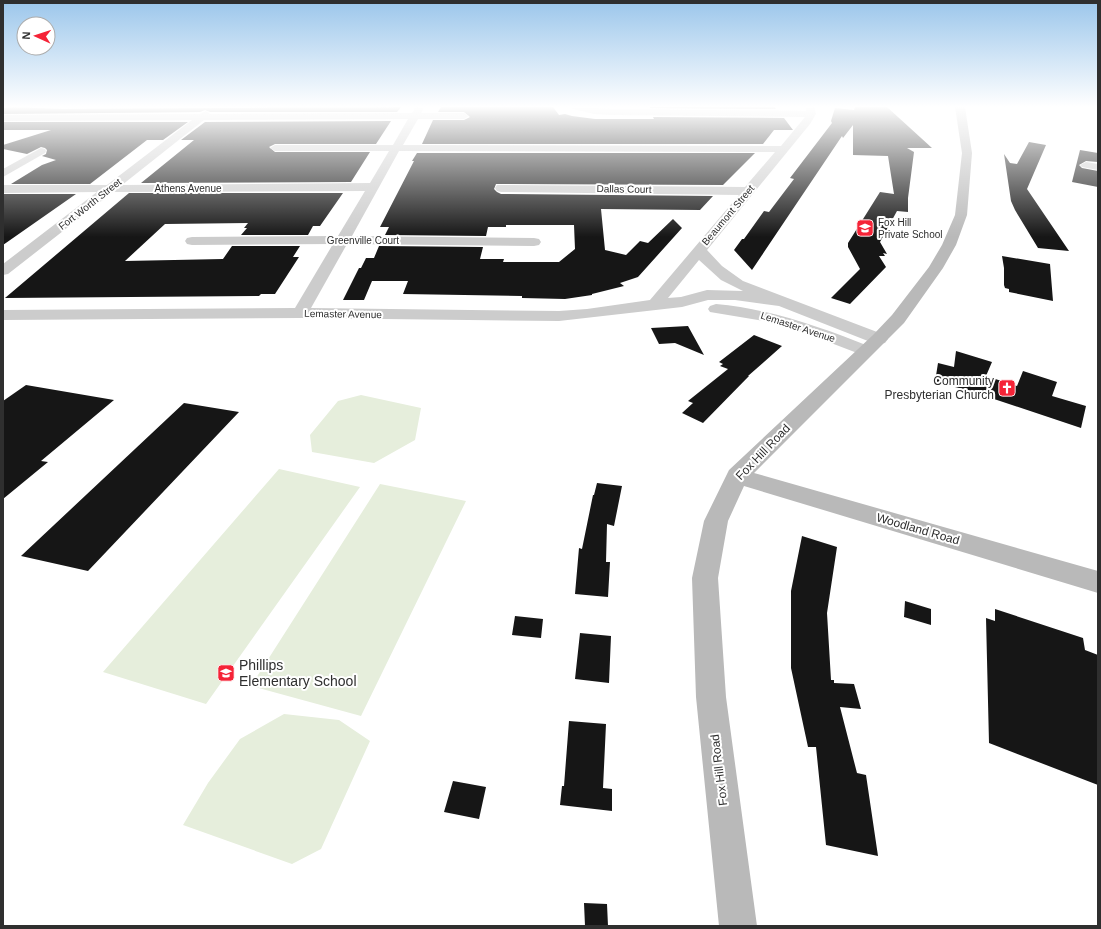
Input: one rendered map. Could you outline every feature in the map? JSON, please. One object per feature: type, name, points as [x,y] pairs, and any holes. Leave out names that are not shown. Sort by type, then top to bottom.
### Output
[{"type":"main road","name":"Fox Hill Road","points":[[738,926],[711,697],[705,578],[716,521],[737,476],[898,319],[936,268],[949,245],[961,215],[967,150]]},
{"type":"main road","name":"Woodland Road","points":[[737,476],[1098,582]]},
{"type":"street","name":"Fort Worth Street","points":[[3,271],[159,150]]},
{"type":"street","points":[[300,313],[395,150]]},
{"type":"street","name":"Beaumont Street","points":[[656,304],[782,150]]},
{"type":"street","points":[[3,174],[42,151]]},
{"type":"street","points":[[1086,165],[1098,167]]},
{"type":"street","name":"Athens Avenue","points":[[3,189],[374,187]]},
{"type":"street","name":"Dallas Court","points":[[501,188],[748,190]]},
{"type":"street","name":"Greenville Court","points":[[192,241],[343,240],[534,242]]},
{"type":"street","name":"Lemaster Avenue","points":[[699,250],[712,266],[727,277],[747,288],[779,301],[872,345]]},
{"type":"street","name":"Lemaster Avenue","points":[[3,315],[300,313],[551,316],[587,314],[656,304],[682,302],[707,295],[752,297],[779,301]]},
{"type":"street","name":"Lemaster Avenue","points":[[682,302],[712,308],[750,312],[777,318],[827,336],[872,345]]},
{"type":"green space","points":[[361,395],[421,408],[415,440],[374,463],[312,452],[310,435],[338,401]]},
{"type":"green space","points":[[279,469],[360,487],[206,704],[103,672]]},
{"type":"green space","points":[[380,484],[466,501],[361,716],[251,686]]},
{"type":"green space","points":[[284,714],[339,720],[370,741],[321,849],[292,864],[183,825],[208,783],[240,739]]},
{"type":"building","points":[[9,150],[34,150],[27,154]]},
{"type":"building","points":[[47,150],[134,150],[90,184],[11,184],[42,165],[56,160],[42,156],[46,154]]},
{"type":"building","points":[[181,150],[370,152],[351,182],[141,183]]},
{"type":"building","points":[[811,150],[832,150],[752,270],[734,250],[742,239],[744,239],[764,211],[769,212],[794,179],[790,178]]},
{"type":"building","points":[[853,150],[911,150],[914,152],[908,198],[908,212],[897,211],[880,242],[887,254],[883,253],[885,256],[879,256],[886,267],[850,304],[831,298],[860,269],[848,247],[848,243],[880,192],[894,194],[888,156],[853,155]]},
{"type":"building","points":[[1024,150],[1044,150],[1027,189],[1069,251],[1038,248],[1015,210],[1011,201],[1004,154],[1010,163],[1017,164]]},
{"type":"building","points":[[1080,150],[1098,153],[1098,162],[1086,161],[1079,165],[1082,168],[1098,171],[1098,187],[1072,182]]},
{"type":"building","points":[[417,153],[755,153],[723,185],[496,184],[494,189],[501,194],[713,196],[700,210],[601,209],[605,250],[626,255],[640,241],[648,243],[673,219],[682,228],[638,277],[620,283],[624,286],[592,295],[565,299],[522,298],[522,296],[403,294],[408,281],[372,281],[364,300],[343,300],[359,268],[361,268],[366,258],[374,258],[379,246],[483,247],[480,259],[504,259],[503,262],[559,262],[575,249],[574,225],[506,225],[506,227],[488,227],[486,236],[385,235],[389,227],[380,227]]},
{"type":"building","points":[[129,193],[343,193],[320,226],[313,226],[308,235],[241,235],[247,228],[244,228],[248,223],[165,224],[125,261],[223,259],[232,246],[300,246],[293,257],[299,257],[275,294],[261,294],[259,296],[5,298]]},
{"type":"building","points":[[3,194],[76,194],[3,245]]},
{"type":"building","points":[[1002,256],[1050,264],[1053,301],[1009,292],[1009,289],[1005,288],[1004,285]]},
{"type":"building","points":[[688,326],[704,355],[675,343],[659,344],[651,328]]},
{"type":"building","points":[[754,335],[782,346],[748,376],[703,423],[682,413],[693,403],[688,401],[728,369],[720,366],[723,364],[719,362]]},
{"type":"building","name":"Community Presbyterian Church","points":[[956,351],[992,362],[986,376],[1017,386],[1023,371],[1057,382],[1052,396],[1086,406],[1081,428],[967,390],[935,382],[938,363],[954,367]]},
{"type":"building","points":[[26,385],[114,400],[41,461],[48,462],[3,499],[3,401]]},
{"type":"building","points":[[184,403],[239,412],[88,571],[21,556]]},
{"type":"building","points":[[597,483],[622,486],[614,526],[607,524],[606,562],[610,562],[608,597],[575,594],[579,548],[582,549],[593,495]]},
{"type":"building","points":[[802,536],[837,547],[827,613],[831,680],[834,680],[834,683],[854,684],[861,709],[840,707],[857,773],[866,775],[878,856],[826,845],[816,747],[808,747],[791,668],[791,591]]},
{"type":"building","points":[[905,601],[931,609],[931,625],[904,617]]},
{"type":"building","points":[[995,609],[1083,638],[1085,650],[1098,655],[1098,785],[989,743],[986,618],[995,621]]},
{"type":"building","points":[[515,616],[543,619],[541,638],[512,635]]},
{"type":"building","points":[[580,633],[611,636],[609,683],[575,679]]},
{"type":"building","points":[[569,721],[606,724],[603,788],[612,789],[612,811],[560,805],[562,786],[564,786]]},
{"type":"building","points":[[453,781],[486,787],[479,819],[444,812]]},
{"type":"building","points":[[584,903],[607,904],[608,926],[585,926]]},
{"type":"place","name":"Fox Hill Private School","points":[[865,228]]},
{"type":"place","name":"Community Presbyterian Church","points":[[1007,388]]},
{"type":"place","name":"Phillips Elementary School","points":[[226,673]]}]
